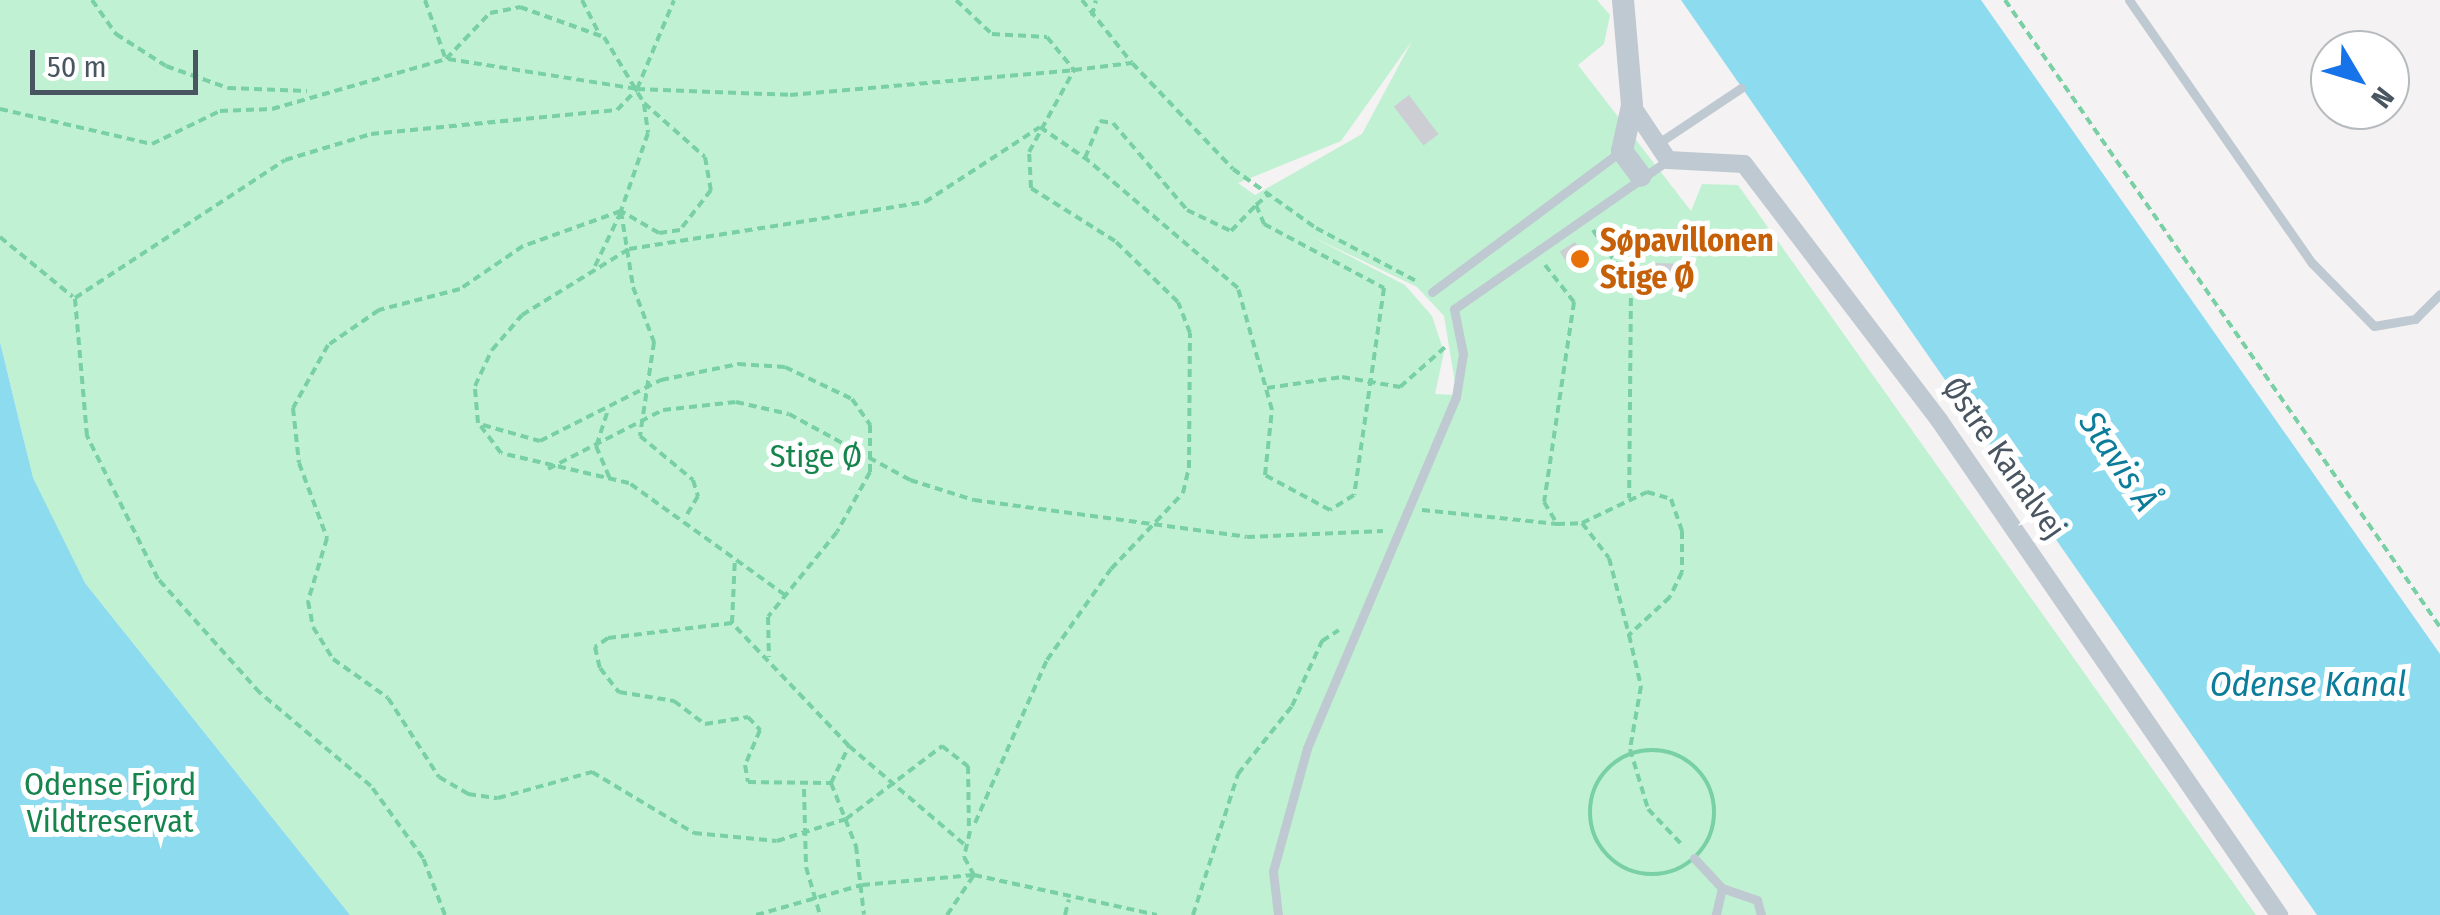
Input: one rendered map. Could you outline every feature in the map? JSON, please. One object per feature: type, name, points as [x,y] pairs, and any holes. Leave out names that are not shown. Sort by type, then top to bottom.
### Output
[{"type":"street","points":[[1623,0],[1632,106],[1622,150],[1641,176]]},
{"type":"street","points":[[1632,106],[1662,152]]},
{"type":"street","name":"Østre Kanalvej","points":[[1662,152],[1744,164],[1939,420],[2279,915]]},
{"type":"lane","points":[[2128,0],[2312,263],[2374,326],[2416,319],[2440,294]]},
{"type":"lane","points":[[1278,915],[1273,871],[1308,748],[1456,397],[1459,334],[1454,309],[1641,176],[1662,152],[1741,88]]},
{"type":"lane","points":[[1432,292],[1622,150]]},
{"type":"lane","points":[[1694,858],[1722,888],[1757,900],[1761,915]]},
{"type":"lane","points":[[1716,915],[1722,888]]},
{"type":"path","points":[[92,0],[116,34],[166,66],[228,88],[309,91]]},
{"type":"path","points":[[426,0],[446,58]]},
{"type":"path","points":[[582,0],[598,33],[644,103],[648,133],[621,211],[594,266]]},
{"type":"path","points":[[75,298],[285,160],[372,134],[599,114],[637,89],[674,0]]},
{"type":"path","points":[[956,0],[992,34],[1047,37],[1074,70]]},
{"type":"path","points":[[1082,0],[1132,63],[1268,195],[1432,292]]},
{"type":"path","points":[[1092,16],[1096,0]]},
{"type":"path","points":[[2005,0],[2440,627]]},
{"type":"path","points":[[446,58],[490,13],[520,7],[598,33]]},
{"type":"path","points":[[0,109],[152,144],[209,114],[272,108],[309,91],[446,58],[637,89],[790,95],[1132,63]]},
{"type":"path","points":[[947,915],[974,875],[966,846],[969,832],[1047,660],[1111,568],[1183,494],[1190,468],[1190,333],[1178,302],[1115,241],[1031,188],[1029,152],[1074,70]]},
{"type":"path","points":[[644,103],[705,157],[711,190],[680,230],[659,232],[621,211],[523,246],[460,289],[353,323],[304,374],[295,440],[326,538],[308,601],[313,626],[333,659],[388,698],[439,777],[468,794],[498,798],[592,772],[694,833],[746,843],[803,837],[846,819],[886,783],[942,746],[968,766],[969,832]]},
{"type":"path","points":[[1085,158],[1106,120],[1187,210],[1231,231],[1268,195]]},
{"type":"path","points":[[1040,128],[1085,158],[1238,288],[1267,388],[1266,475],[1330,510],[1354,494],[1377,384],[1384,288],[1264,224],[1256,205]]},
{"type":"path","points":[[785,595],[685,518],[610,479],[545,470],[500,453],[478,422],[475,386],[492,350],[522,314],[594,266],[628,249],[925,202],[1040,128]]},
{"type":"path","points":[[621,211],[654,342],[640,391],[640,436],[693,480],[698,496],[685,518]]},
{"type":"path","points":[[1583,216],[1631,284],[1629,498]]},
{"type":"path","points":[[0,237],[75,298],[86,436],[158,579],[260,693],[370,786],[423,858],[445,915]]},
{"type":"path","points":[[1534,250],[1574,302],[1543,462],[1544,502],[1557,524]]},
{"type":"path","points":[[1267,388],[1342,376],[1400,387],[1459,334]]},
{"type":"path","points":[[478,422],[540,441],[607,413],[640,391],[696,370],[785,366],[852,399],[870,425],[870,456],[858,502],[768,618],[770,659]]},
{"type":"path","points":[[545,470],[642,421],[736,402],[789,414],[870,456],[974,500],[1247,537],[1398,530]]},
{"type":"path","points":[[607,413],[596,446],[610,479]]},
{"type":"path","points":[[1408,507],[1557,524],[1582,523],[1629,498],[1671,499],[1682,545],[1670,596],[1629,635]]},
{"type":"path","points":[[1582,523],[1609,558],[1641,686],[1632,754],[1648,809],[1694,858]]},
{"type":"path","points":[[735,558],[732,623],[886,783],[966,846]]},
{"type":"path","points":[[1193,915],[1242,767],[1292,706],[1322,640],[1367,605]]},
{"type":"path","points":[[732,623],[608,638],[595,648],[600,668],[618,692],[674,701],[705,724],[748,717],[760,730],[745,765],[748,782],[804,789],[832,783]]},
{"type":"path","points":[[850,746],[832,783],[846,819],[862,885],[864,915]]},
{"type":"path","points":[[1632,754],[1676,755],[1708,784],[1713,823],[1694,858],[1642,873],[1598,842],[1594,790],[1632,754]]},
{"type":"path","points":[[804,789],[803,837],[820,915]]},
{"type":"path","points":[[756,915],[813,894],[862,885],[974,875],[1069,900],[1157,915]]},
{"type":"path","points":[[1064,915],[1069,900]]},
{"type":"path","points":[[1100,915],[1105,904]]},
{"type":"green space","name":"Stige Ø","points":[[0,0],[1597,0],[1610,15],[1604,44],[1578,65],[1691,211],[1702,184],[1738,185],[2256,915],[350,915],[81,578],[0,915],[0,392],[26,449],[0,342]],"holes":[[[1412,41],[1362,134],[1255,195],[1238,183],[1341,141]],[[1311,236],[1417,287],[1444,316],[1457,395],[1435,394],[1444,352],[1432,316],[1405,285]]]},
{"type":"water","name":"Odense Kanal","points":[[1681,0],[1981,0],[2440,654],[2440,915],[2317,915]]},
{"type":"water","name":"Odense Fjord Vildtreservat","points":[[0,342],[33,478],[85,583],[350,915],[0,915]]},
{"type":"building","points":[[1409,95],[1438,134],[1423,146],[1394,106]]},
{"type":"building","points":[[1575,242],[1587,261],[1571,270],[1560,252]]},
{"type":"building","points":[[1656,263],[1681,264],[1680,283],[1655,282]]},
{"type":"place","name":"Søpavillonen Stige Ø","points":[[1580,259]]},
{"type":"water label","name":"Stavis Å","points":[[2119,461]]}]
